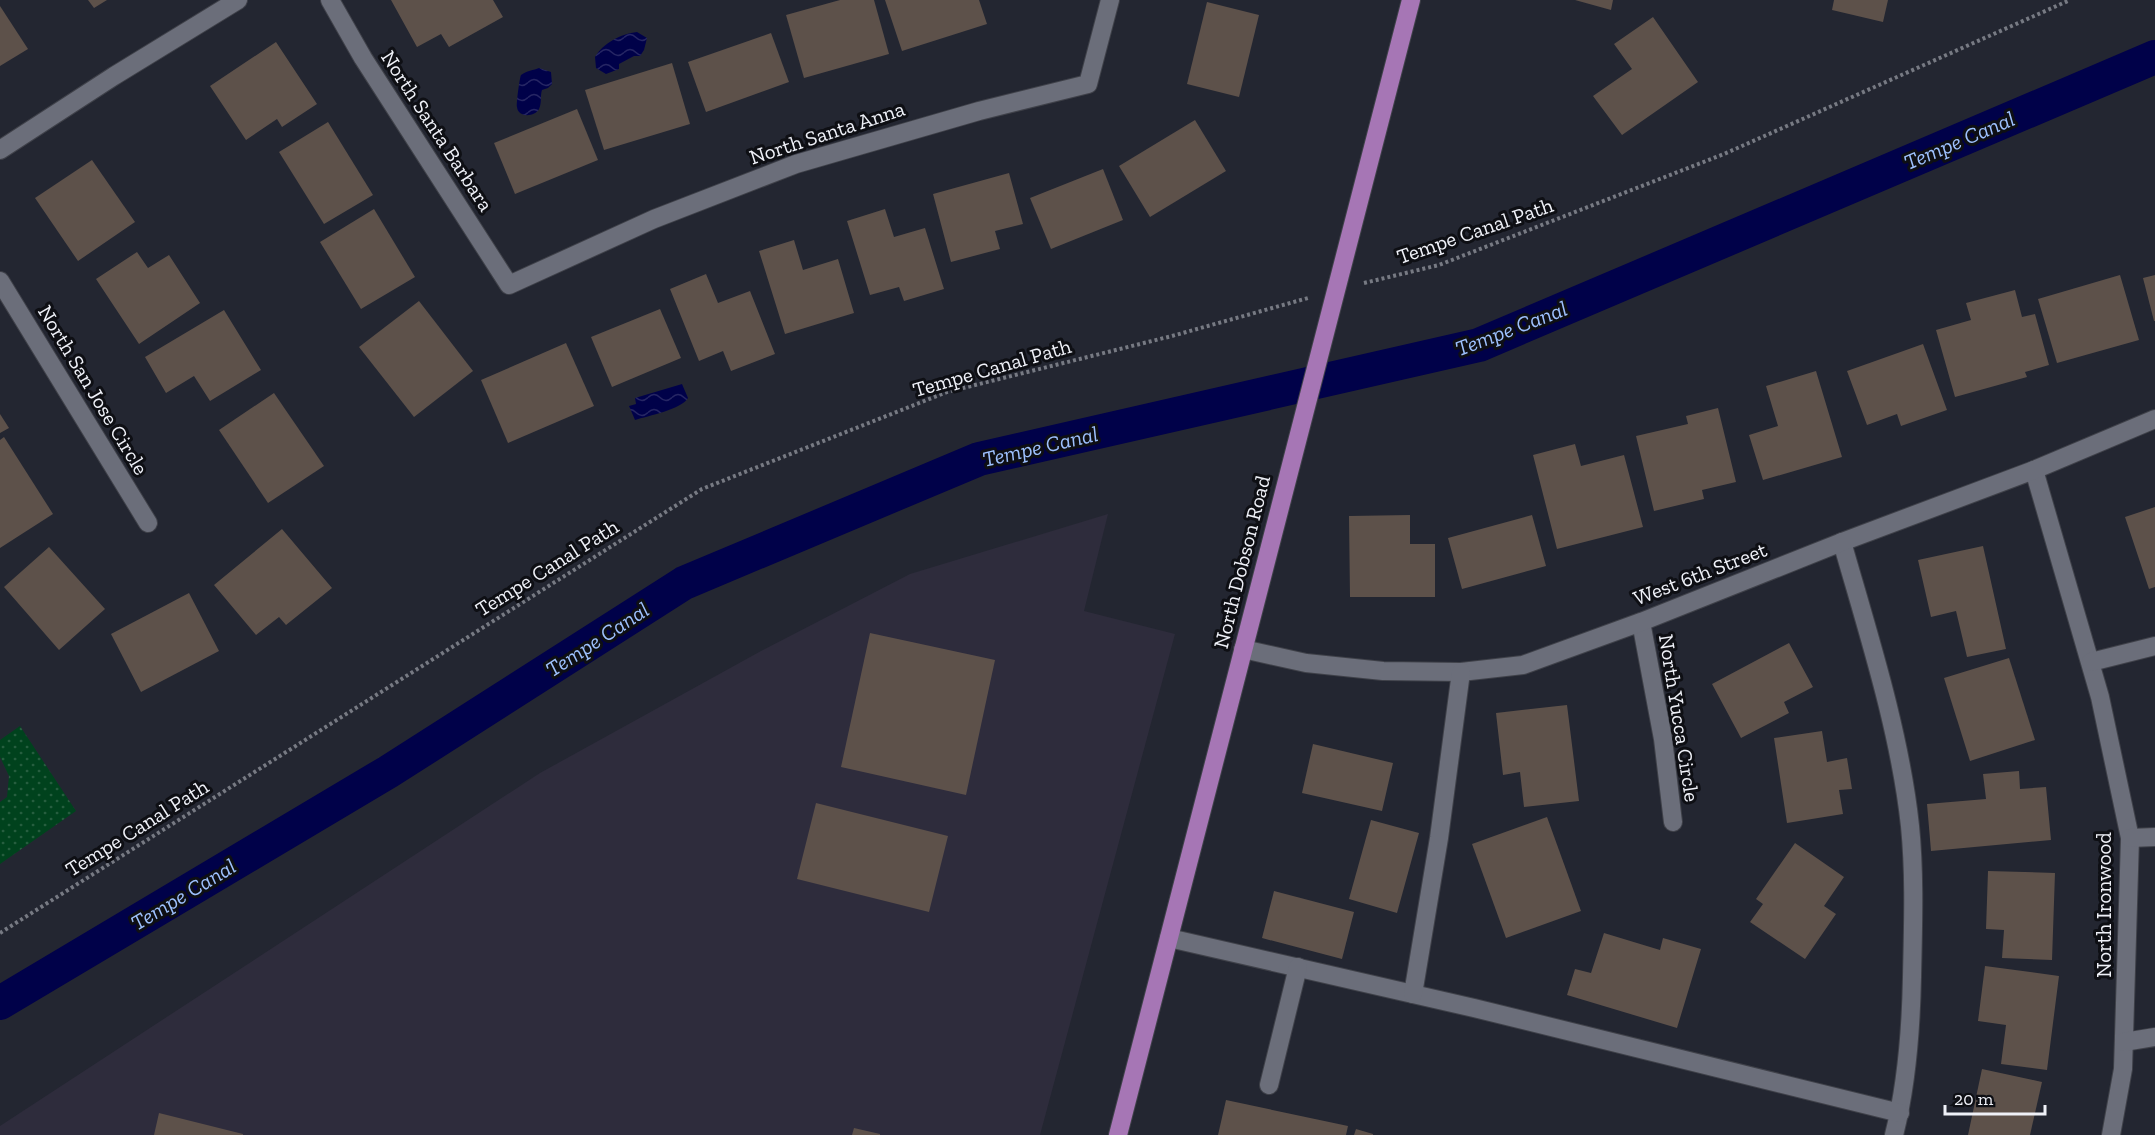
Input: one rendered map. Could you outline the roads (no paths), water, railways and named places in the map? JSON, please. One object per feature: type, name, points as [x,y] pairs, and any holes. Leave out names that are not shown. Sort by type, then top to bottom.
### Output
[{"type":"main road","name":"North Dobson Road","points":[[1118,1135],[1411,0]]},
{"type":"street","points":[[0,150],[114,76],[238,0]]},
{"type":"street","name":"North Santa Barbara","points":[[330,0],[363,58],[509,285]]},
{"type":"street","name":"North Santa Anna","points":[[509,285],[654,219],[796,164],[979,111],[1088,84],[1110,0]]},
{"type":"street","name":"North San Jose Circle","points":[[0,281],[148,523]]},
{"type":"street","name":"West 6th Street","points":[[1243,649],[1306,663],[1383,671],[1461,672],[1523,664],[2034,470],[2155,419]]},
{"type":"street","name":"North Ironwood","points":[[2034,470],[2091,662],[2130,838],[2123,1069],[2111,1135]]},
{"type":"street","points":[[1842,542],[1893,730],[1910,826],[1914,914],[1911,1016],[1900,1113],[1894,1135]]},
{"type":"street","name":"North Yucca Circle","points":[[1641,621],[1664,739],[1673,822]]},
{"type":"street","points":[[2091,662],[2155,646]]},
{"type":"street","points":[[1413,994],[1439,838],[1461,672]]},
{"type":"street","points":[[2130,838],[2155,837]]},
{"type":"street","points":[[1169,938],[1413,994],[1900,1113]]},
{"type":"street","points":[[1269,1085],[1298,967]]},
{"type":"street","points":[[2124,1042],[2155,1037]]},
{"type":"water","points":[[637,32],[647,38],[640,56],[634,56],[619,64],[619,69],[606,74],[596,68],[595,57],[603,47],[619,37]]},
{"type":"water","points":[[539,68],[551,72],[552,84],[542,90],[540,107],[537,112],[523,115],[518,111],[517,105],[521,75]]},
{"type":"water","points":[[682,384],[688,398],[685,402],[664,412],[635,420],[629,406],[636,404],[635,398]]},
{"type":"waterway","name":"Tempe Canal","points":[[0,1003],[388,772],[684,583],[979,459],[1479,345],[2155,57]]}]
